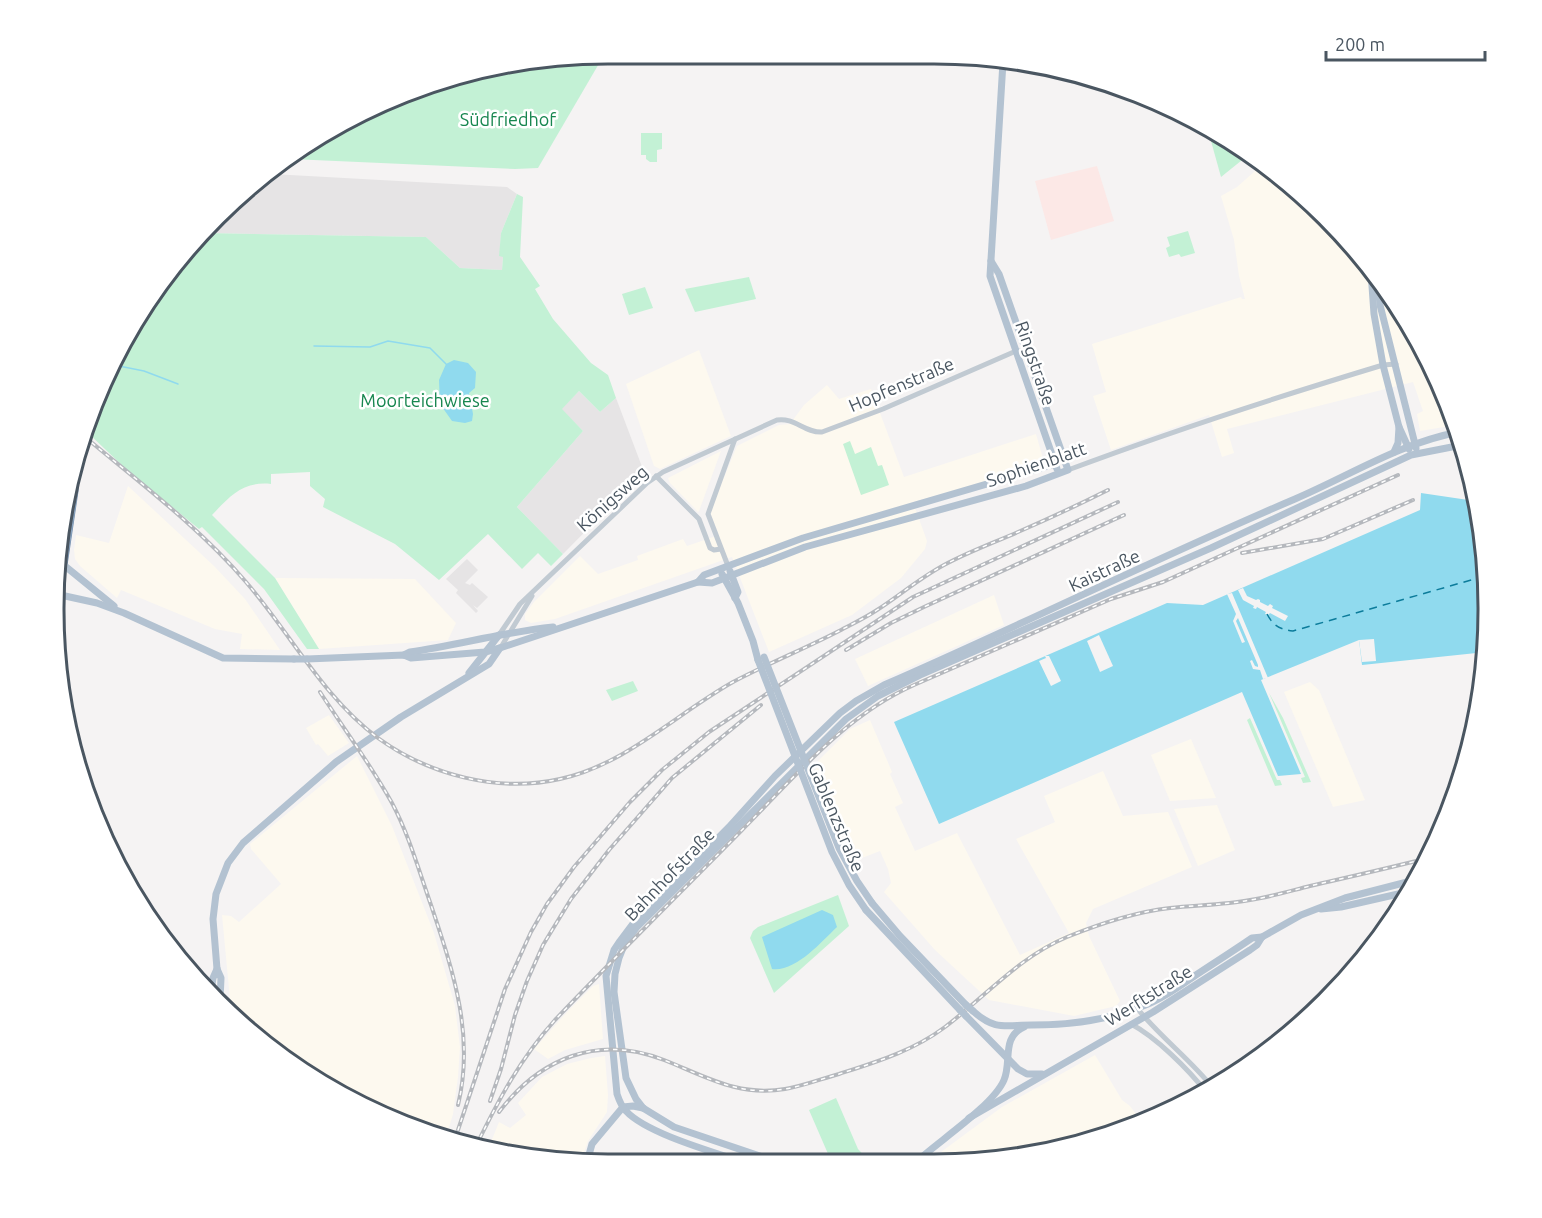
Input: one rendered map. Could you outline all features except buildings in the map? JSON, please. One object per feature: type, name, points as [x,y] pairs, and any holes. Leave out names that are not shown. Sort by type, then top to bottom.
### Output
[{"type":"main road","name":"Ringstraße","points":[[1003,69],[990,276],[1059,474]]},
{"type":"main road","name":"Ringstraße","points":[[991,261],[999,274],[1068,470]]},
{"type":"main road","points":[[1372,287],[1374,314],[1383,365],[1399,427],[1398,443],[1394,453]]},
{"type":"main road","points":[[1379,297],[1396,364],[1412,445]]},
{"type":"main road","points":[[1399,427],[1415,450],[1411,455]]},
{"type":"main road","name":"Kaistraße","points":[[783,769],[840,713],[874,690],[1412,445],[1449,435]]},
{"type":"main road","name":"Kaistraße","points":[[850,715],[878,696],[920,675],[1206,550],[1411,455],[1453,447]]},
{"type":"main road","name":"Sophienblatt","points":[[698,582],[704,575],[813,535],[1055,464]]},
{"type":"main road","name":"Sophienblatt","points":[[404,655],[411,658],[485,652],[500,648],[698,582],[708,584],[805,547],[1026,486],[1068,470]]},
{"type":"main road","name":"Gablenzstraße","points":[[728,566],[738,592],[735,598]]},
{"type":"main road","points":[[67,567],[99,596],[124,613]]},
{"type":"main road","name":"Gablenzstraße","points":[[720,569],[761,658],[839,848],[857,881],[872,903],[963,1007]]},
{"type":"main road","points":[[65,596],[97,603],[124,613],[230,659],[404,655]]},
{"type":"main road","name":"Sophienblatt","points":[[404,655],[511,632],[561,627]]},
{"type":"main road","points":[[465,677],[499,635]]},
{"type":"main road","points":[[220,990],[221,978],[217,969],[213,925],[216,894],[228,863],[243,843],[336,762],[401,717],[489,664],[500,648]]},
{"type":"main road","name":"Gablenzstraße","points":[[761,658],[832,852],[849,885],[866,910],[970,1014],[1007,1060]]},
{"type":"main road","name":"Bahnhofstraße","points":[[643,1108],[626,1078],[614,992],[616,967],[625,943],[637,927],[850,715]]},
{"type":"main road","name":"Bahnhofstraße","points":[[623,1107],[617,1094],[606,990],[606,976],[614,950],[632,925],[783,769]]},
{"type":"main road","name":"Werftstraße","points":[[970,1014],[994,1026],[1007,1027],[1056,1025],[1104,1019],[1166,995],[1252,938],[1262,937],[1295,918],[1345,898],[1404,883]]},
{"type":"main road","name":"Werftstraße","points":[[1318,909],[1341,907],[1397,894]]},
{"type":"main road","name":"Werftstraße","points":[[969,1118],[1142,1018],[1250,950],[1262,937]]},
{"type":"main road","points":[[212,982],[217,969]]},
{"type":"main road","name":"Werftstraße","points":[[926,1154],[998,1090],[1007,1072],[1011,1036],[1029,1025]]},
{"type":"main road","points":[[1007,1060],[1027,1074],[1045,1074]]},
{"type":"main road","points":[[589,1153],[592,1144],[623,1107],[633,1106],[643,1108],[674,1127],[754,1154]]},
{"type":"main road","points":[[623,1107],[635,1118],[658,1132],[721,1154]]},
{"type":"street","name":"Hopfenstraße","points":[[787,419],[812,432],[822,432],[883,409],[1016,351],[1026,351]]},
{"type":"street","name":"Sophienblatt","points":[[1068,470],[1207,420],[1383,365],[1396,364]]},
{"type":"street","name":"Königsweg","points":[[499,635],[520,604],[656,476],[777,420],[787,419]]},
{"type":"street","points":[[728,566],[708,514],[708,508],[735,439]]},
{"type":"street","name":"Sophienblatt","points":[[1055,464],[1065,461]]},
{"type":"street","points":[[656,476],[699,519],[710,548],[721,549]]},
{"type":"street","name":"Königsweg","points":[[500,648],[535,591]]},
{"type":"street","points":[[1137,1008],[1142,1018],[1206,1080]]},
{"type":"street","points":[[1142,1018],[1143,1030]]},
{"type":"street","points":[[1131,1024],[1143,1030],[1199,1084]]},
{"type":"shaded area","points":[[1097,166],[1114,221],[1051,240],[1035,181]]},
{"type":"shaded area","points":[[1256,171],[1292,200],[1342,250],[1386,306],[1405,337],[1446,427],[1420,431],[1417,414],[1423,411],[1413,382],[1227,429],[1234,453],[1222,457],[1209,415],[1111,450],[1093,396],[1106,392],[1092,344],[1241,297],[1245,299],[1234,240],[1221,196],[1237,187]]},
{"type":"shaded area","points":[[281,175],[507,187],[517,194],[501,233],[502,270],[460,268],[426,237],[216,233],[250,200]]},
{"type":"shaded area","points":[[699,350],[731,436],[660,469],[654,466],[626,384]]},
{"type":"shaded area","points":[[827,385],[839,399],[871,389],[904,477],[1036,434],[1044,462],[973,486],[913,502],[927,541],[925,549],[901,578],[852,615],[769,652],[732,557],[555,619],[531,623],[525,620],[525,614],[534,602],[580,556],[598,574],[638,560],[637,556],[683,539],[687,546],[719,535],[711,509],[737,446],[779,425],[790,424],[804,405]]},
{"type":"shaded area","points":[[579,391],[600,412],[616,398],[644,472],[563,554],[517,507],[583,431],[561,409]]},
{"type":"shaded area","points":[[721,451],[698,512],[670,483],[668,478]]},
{"type":"shaded area","points":[[128,486],[214,566],[245,599],[280,650],[240,649],[242,634],[215,629],[121,590],[117,598],[80,566],[75,559],[76,535],[109,543]]},
{"type":"shaded area","points":[[467,559],[478,570],[465,583],[470,585],[472,583],[488,597],[477,608],[473,605],[478,611],[476,613],[446,579]]},
{"type":"shaded area","points":[[275,578],[415,579],[456,623],[448,640],[319,649]]},
{"type":"shaded area","points":[[994,595],[1004,625],[868,686],[855,659]]},
{"type":"shaded area","points":[[1310,682],[1319,690],[1365,800],[1333,807],[1284,692]]},
{"type":"shaded area","points":[[329,715],[349,743],[328,756],[318,744],[316,745],[306,728]]},
{"type":"shaded area","points":[[870,720],[903,803],[895,807],[915,851],[957,833],[1020,955],[1069,933],[1016,839],[1055,822],[1044,796],[1103,771],[1123,816],[1168,812],[1192,867],[1093,909],[1086,923],[1089,936],[1120,1001],[1116,1006],[1074,1016],[989,1000],[935,950],[884,892],[891,883],[880,851],[854,861],[814,765],[850,729]]},
{"type":"shaded area","points":[[1191,739],[1216,798],[1170,801],[1151,755]]},
{"type":"shaded area","points":[[357,756],[392,826],[434,933],[455,1006],[460,1047],[453,1114],[448,1129],[401,1112],[337,1081],[278,1041],[230,1000],[222,915],[231,916],[239,922],[281,884],[251,849],[250,844]]},
{"type":"shaded area","points":[[1217,805],[1235,850],[1198,866],[1174,809]]},
{"type":"shaded area","points":[[599,984],[603,1039],[565,1050],[548,1059],[534,1049],[593,986]]},
{"type":"shaded area","points":[[1095,1055],[1122,1100],[1136,1114],[1108,1125],[1039,1143],[1004,1149],[941,1152],[1002,1107]]},
{"type":"shaded area","points":[[605,1056],[607,1112],[588,1141],[584,1153],[538,1149],[491,1140],[499,1122],[510,1128],[526,1115],[518,1103],[542,1077],[567,1064]]},
{"type":"green space","name":"Südfriedhof","points":[[598,65],[538,168],[515,169],[301,159],[368,121],[434,93],[503,75],[538,69]]},
{"type":"green space","points":[[641,133],[662,133],[662,149],[657,150],[657,162],[650,162],[646,159],[646,155],[641,155]]},
{"type":"green space","points":[[1211,141],[1242,160],[1221,177]]},
{"type":"green space","name":"Moorteichwiese","points":[[517,194],[523,197],[520,257],[540,286],[535,289],[553,319],[591,363],[608,375],[616,398],[600,412],[579,391],[562,409],[583,431],[517,507],[563,554],[551,566],[538,553],[522,569],[488,534],[439,580],[395,544],[323,507],[325,499],[310,486],[310,472],[271,474],[271,484],[245,487],[231,496],[212,515],[275,578],[319,649],[307,649],[264,589],[202,527],[199,529],[127,470],[92,437],[121,368],[156,306],[216,233],[426,237],[460,268],[502,270],[503,257],[499,256],[501,233]]},
{"type":"green space","points":[[1188,231],[1195,253],[1181,257],[1179,254],[1169,257],[1166,248],[1170,246],[1167,237]]},
{"type":"green space","points":[[749,277],[756,299],[695,312],[685,289]]},
{"type":"green space","points":[[645,287],[653,308],[629,315],[622,294]]},
{"type":"green space","points":[[850,441],[855,454],[871,447],[878,466],[882,465],[889,485],[861,495],[843,444]]},
{"type":"green space","points":[[633,681],[638,691],[612,701],[606,690]]},
{"type":"green space","points":[[1269,693],[1283,718],[1311,782],[1303,783],[1301,778],[1305,777]]},
{"type":"green space","points":[[1250,718],[1277,780],[1280,780],[1282,785],[1275,786],[1247,720]]},
{"type":"green space","points":[[838,895],[849,926],[774,993],[750,938],[753,931]]},
{"type":"green space","points":[[836,1098],[858,1149],[863,1154],[828,1154],[809,1110]]},
{"type":"water","points":[[454,360],[468,363],[476,372],[475,388],[469,393],[472,421],[465,423],[452,421],[440,404],[439,380],[446,364]]},
{"type":"water","points":[[1421,493],[1466,500],[1476,573],[1478,609],[1475,653],[1362,665],[1359,640],[1261,680],[1301,774],[1278,776],[1242,692],[939,824],[894,722],[1167,603],[1203,605],[1420,510]]},
{"type":"water","points":[[822,910],[833,915],[837,927],[799,961],[781,969],[772,969],[762,937]]},
{"type":"pier","points":[[1243,588],[1247,596],[1258,599],[1268,606],[1270,604],[1272,608],[1288,616],[1285,621],[1270,613],[1265,614],[1266,612],[1257,607],[1253,608],[1254,606],[1243,600],[1238,590]]},
{"type":"pier","points":[[1232,593],[1268,678],[1263,679],[1260,670],[1253,669],[1250,661],[1252,660],[1255,666],[1258,667],[1258,665],[1238,618],[1236,621],[1245,642],[1242,643],[1233,621],[1236,614],[1227,594]]},
{"type":"pier","points":[[1099,635],[1113,666],[1100,672],[1087,641]]},
{"type":"pier","points":[[1374,639],[1376,661],[1362,662],[1359,640]]},
{"type":"pier","points":[[1045,656],[1049,656],[1061,681],[1051,686],[1039,661],[1046,658]]},
{"type":"waterway","points":[[314,346],[370,347],[388,341],[430,348],[446,364]]},
{"type":"waterway","points":[[122,367],[144,371],[178,384]]},
{"type":"ferry route","points":[[1267,614],[1278,627],[1293,631],[1476,578]]},
{"type":"railway","points":[[91,442],[168,506],[228,562],[262,602],[323,684],[358,721],[378,738],[419,762],[442,771],[465,778],[513,784],[560,779],[606,762],[628,751],[733,682],[863,618],[944,565],[1108,490]]},
{"type":"railway","points":[[480,1138],[511,1080],[555,1020],[821,750],[865,713],[914,685],[1111,599],[1163,582],[1398,475]]},
{"type":"railway","points":[[1242,553],[1323,539],[1413,500]]},
{"type":"railway","points":[[457,1132],[505,989],[531,932],[547,904],[574,867],[630,802],[662,770],[709,732],[913,597],[1118,502]]},
{"type":"railway","points":[[846,650],[891,623],[1124,515]]},
{"type":"railway","points":[[320,692],[392,803],[409,840],[431,905],[454,979],[463,1028],[463,1079],[458,1105]]},
{"type":"railway","points":[[490,1101],[527,981],[543,945],[571,899],[609,850],[672,778],[761,705]]},
{"type":"railway","points":[[499,1112],[533,1077],[572,1056],[594,1051],[616,1050],[640,1053],[737,1088],[768,1091],[805,1084],[880,1060],[920,1043],[945,1027],[1033,955],[1067,937],[1130,916],[1157,910],[1265,897],[1415,861]]}]
